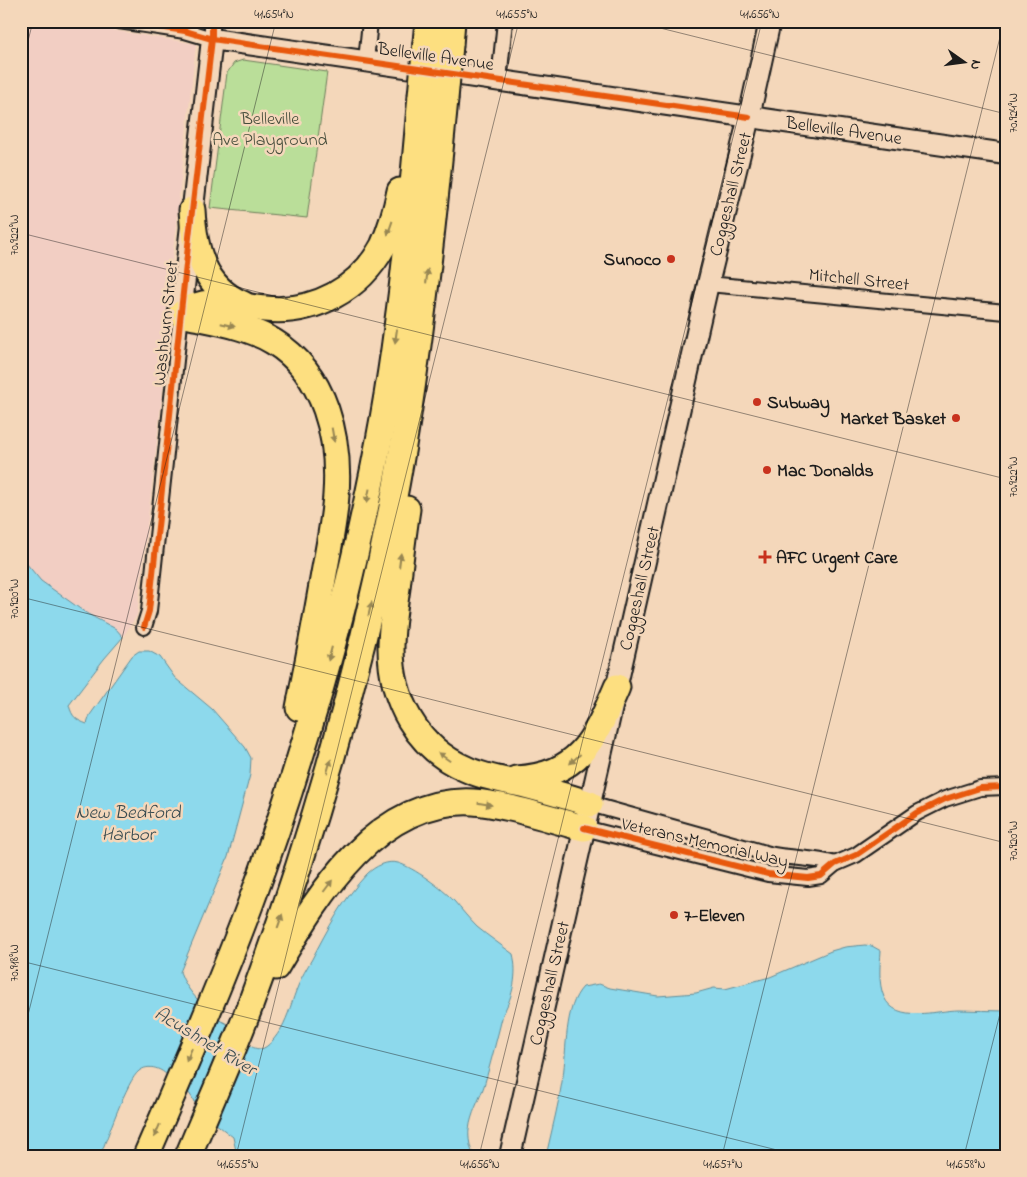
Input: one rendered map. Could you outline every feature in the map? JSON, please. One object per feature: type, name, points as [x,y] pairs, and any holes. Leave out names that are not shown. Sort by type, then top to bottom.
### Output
[{"type":"highway","points":[[146,1156],[221,978],[260,878],[320,690],[342,606],[371,481],[397,328],[427,31]]},
{"type":"highway","points":[[451,33],[424,302],[411,474],[392,624],[392,668],[403,708],[410,721],[420,734],[445,758],[467,770],[488,777],[555,793],[590,804]]},
{"type":"highway","points":[[181,314],[190,307],[205,302],[281,310],[303,308],[318,303],[348,287],[373,261],[383,246],[394,214],[421,96]]},
{"type":"highway","points":[[192,210],[197,247],[202,264],[209,277],[219,290],[230,299],[258,308]]},
{"type":"highway","points":[[192,1147],[246,1016],[277,931],[309,833],[338,734],[356,668],[392,507],[406,430],[424,302]]},
{"type":"highway","points":[[181,314],[248,330],[273,342],[290,354],[305,369],[318,390],[328,414],[334,444],[337,476],[334,519],[295,732],[260,878]]},
{"type":"highway","points":[[488,777],[516,779],[534,777],[556,771],[574,761],[596,732],[616,687]]},
{"type":"highway","points":[[246,1016],[306,917],[324,891],[358,852],[391,826],[428,808],[465,802],[500,807],[584,828]]},
{"type":"main road","name":"Coggeshall Street","points":[[510,1156],[708,284],[770,21]]},
{"type":"main road","name":"Belleville Avenue","points":[[212,30],[366,61],[1006,154]]},
{"type":"main road","name":"Washburn Street","points":[[181,314],[212,30]]},
{"type":"street","name":"Belleville Avenue","points":[[119,21],[185,31],[212,30]]},
{"type":"street","points":[[366,61],[370,21]]},
{"type":"street","points":[[499,80],[505,21]]},
{"type":"street","name":"Mitchell Street","points":[[708,284],[1006,312]]},
{"type":"street","name":"Washburn Street","points":[[144,627],[149,611],[181,314]]},
{"type":"street","name":"Veterans Memorial Way","points":[[584,828],[781,877],[821,876],[834,864],[856,855],[917,813],[945,799],[980,788],[1006,787]]},
{"type":"street","name":"Veterans Memorial Way","points":[[590,804],[769,854],[786,858],[821,859],[834,864]]},
{"type":"shaded area","points":[[21,21],[57,21],[196,44],[161,358],[164,378],[137,615],[123,637],[116,629],[86,613],[41,581],[21,557]]},
{"type":"green space","name":"Belleville Ave Playground","points":[[243,60],[327,72],[307,218],[210,208],[227,73],[234,63]]},
{"type":"water","points":[[21,557],[41,581],[86,613],[116,629],[123,637],[69,705],[75,718],[87,724],[90,715],[132,656],[139,651],[149,651],[160,657],[175,678],[212,709],[245,747],[251,758],[250,775],[228,857],[180,972],[187,987],[197,999],[221,1021],[226,1023],[243,1041],[254,1048],[260,1049],[269,1044],[277,1035],[286,1018],[301,979],[336,915],[367,874],[382,864],[394,862],[404,865],[427,879],[449,896],[477,927],[513,954],[515,977],[512,992],[503,1014],[484,1086],[470,1124],[469,1139],[474,1156],[234,1156],[236,1151],[233,1137],[202,1113],[198,1104],[194,1102],[190,1094],[183,1087],[161,1070],[150,1067],[142,1069],[134,1077],[118,1110],[100,1156],[21,1156]]},
{"type":"water","points":[[872,946],[881,951],[880,974],[882,992],[890,1005],[898,1010],[918,1014],[959,1010],[1006,1011],[1006,1156],[546,1156],[561,1086],[569,1017],[572,1006],[583,987],[599,984],[610,988],[658,996],[696,993],[714,988],[725,989],[770,977],[831,951],[845,947]]},
{"type":"cycle path","points":[[119,21],[185,31],[212,39],[749,117]]},
{"type":"cycle path","points":[[144,627],[149,611],[212,39],[212,21]]},
{"type":"cycle path","points":[[584,828],[768,874],[808,878],[821,876],[835,864],[856,855],[917,813],[945,799],[980,788],[1006,787]]},
{"type":"place","name":"Sunoco","points":[[671,259]]},
{"type":"place","name":"Subway","points":[[757,402]]},
{"type":"place","name":"Market Basket","points":[[956,418]]},
{"type":"place","name":"Mac Donalds","points":[[767,470]]},
{"type":"place","name":"AFC Urgent Care","points":[[765,557]]},
{"type":"place","name":"7-Eleven","points":[[674,915]]},
{"type":"water label","name":"New Bedford Harbor","points":[[128,822]]},
{"type":"water label","name":"Acushnet River","points":[[206,1040]]}]
